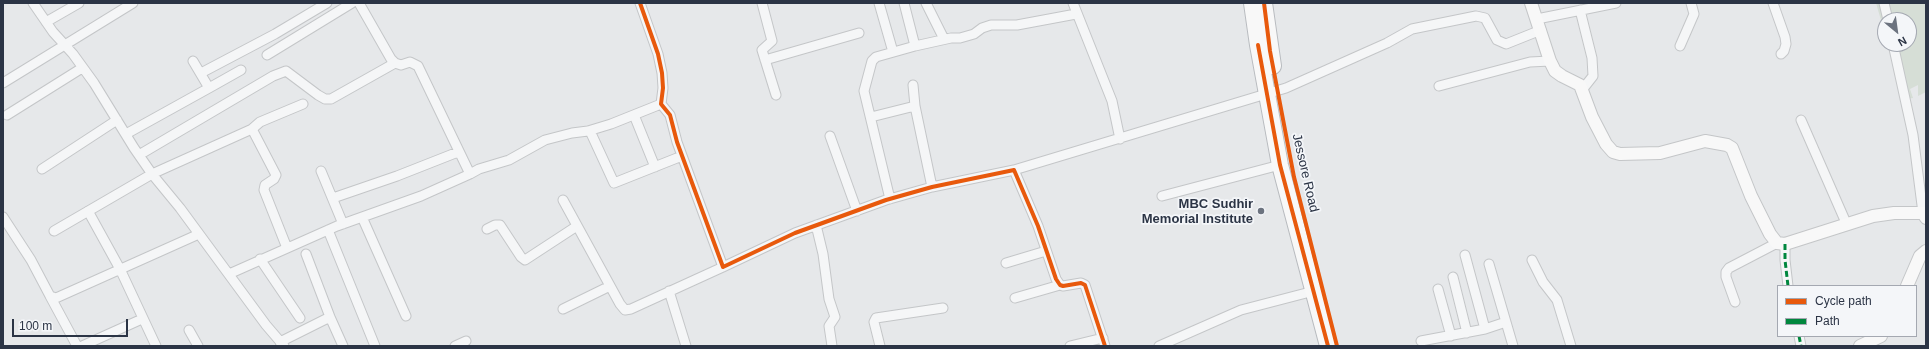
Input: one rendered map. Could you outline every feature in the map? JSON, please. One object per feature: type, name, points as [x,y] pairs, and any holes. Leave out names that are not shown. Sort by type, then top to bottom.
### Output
[{"type":"highway","points":[[1252,3],[1264,48]]},
{"type":"highway","name":"Jessore Road","points":[[1264,3],[1264,48],[1272,92],[1280,165],[1328,346]]},
{"type":"highway","name":"Jessore Road","points":[[1272,92],[1337,346]]},
{"type":"street","points":[[33,3],[82,68],[152,174],[282,344],[330,317]]},
{"type":"street","points":[[46,22],[79,3]]},
{"type":"street","points":[[3,83],[64,44],[133,3]]},
{"type":"street","points":[[201,73],[275,34],[327,3]]},
{"type":"street","points":[[267,55],[352,3]]},
{"type":"street","points":[[359,3],[395,63],[401,65],[410,62],[418,66],[458,152],[470,174]]},
{"type":"street","points":[[640,3],[658,54],[662,73],[663,88],[661,104],[670,115],[682,156],[723,267]]},
{"type":"street","points":[[762,3],[772,38],[772,43],[762,48],[776,95]]},
{"type":"street","points":[[879,3],[893,52]]},
{"type":"street","points":[[904,3],[915,46]]},
{"type":"street","points":[[926,3],[944,39]]},
{"type":"street","points":[[1073,3],[1076,14],[1112,101],[1120,139]]},
{"type":"street","points":[[1531,3],[1550,61],[1555,71],[1580,85],[1592,117],[1606,144],[1613,152],[1620,154],[1660,153],[1705,141],[1727,144],[1732,148],[1751,196],[1770,234],[1781,244],[1785,260],[1788,285]]},
{"type":"street","points":[[563,200],[620,304],[627,310],[796,233],[890,199],[932,187],[1014,170],[1272,92],[1319,74],[1387,43],[1412,29],[1476,16],[1484,18],[1497,40],[1506,44],[1539,25],[1580,10],[1617,3]]},
{"type":"street","points":[[1680,46],[1694,14],[1691,3]]},
{"type":"street","points":[[1773,3],[1785,37],[1786,44],[1784,51],[1781,54]]},
{"type":"street","points":[[1580,10],[1592,58],[1593,76],[1582,90]]},
{"type":"street","points":[[890,199],[864,91],[870,64],[876,57],[944,39],[960,38],[974,34],[991,24],[1017,25],[1076,14]]},
{"type":"street","points":[[765,60],[859,33]]},
{"type":"street","points":[[1735,302],[1726,277],[1726,272],[1729,268],[1781,244],[1873,216],[1894,213],[1924,216],[1913,135],[1895,52]]},
{"type":"street","points":[[193,61],[209,88]]},
{"type":"street","points":[[1439,86],[1530,62],[1550,61]]},
{"type":"street","points":[[139,155],[273,76],[286,71],[318,95],[331,99],[395,63]]},
{"type":"street","points":[[7,115],[82,68]]},
{"type":"street","points":[[126,134],[241,70]]},
{"type":"street","points":[[913,85],[915,106],[932,187]]},
{"type":"street","points":[[54,231],[152,174],[252,129],[260,122],[303,104]]},
{"type":"street","points":[[229,274],[328,230],[421,196],[480,169],[509,160],[545,140],[572,133],[590,131],[661,104]]},
{"type":"street","points":[[871,117],[915,106]]},
{"type":"street","points":[[634,115],[655,167]]},
{"type":"street","points":[[42,170],[117,120]]},
{"type":"street","points":[[1801,120],[1847,225]]},
{"type":"street","points":[[252,129],[276,175],[274,179],[266,185],[264,190],[287,248]]},
{"type":"street","points":[[590,131],[614,183],[682,156]]},
{"type":"street","points":[[830,136],[857,211]]},
{"type":"street","points":[[332,198],[397,176],[458,152]]},
{"type":"street","points":[[1162,196],[1280,165]]},
{"type":"street","points":[[1014,170],[1038,226],[1056,279],[1060,285]]},
{"type":"street","points":[[321,171],[343,224]]},
{"type":"street","points":[[88,211],[120,269],[142,319],[156,346]]},
{"type":"street","points":[[3,217],[32,260],[77,346]]},
{"type":"street","points":[[362,217],[406,316]]},
{"type":"street","points":[[487,229],[495,225],[500,225],[525,260],[577,226]]},
{"type":"street","points":[[816,226],[823,254],[828,299],[835,317],[829,326],[832,346]]},
{"type":"street","points":[[328,230],[375,346]]},
{"type":"street","points":[[50,296],[59,297],[199,234]]},
{"type":"street","points":[[1006,263],[1046,251]]},
{"type":"street","points":[[1907,285],[1920,256],[1926,251]]},
{"type":"street","points":[[306,254],[330,317],[344,346]]},
{"type":"street","points":[[1465,255],[1485,329]]},
{"type":"street","points":[[260,259],[300,318]]},
{"type":"street","points":[[1532,260],[1542,282],[1557,300],[1571,346]]},
{"type":"street","points":[[1489,264],[1513,346]]},
{"type":"street","points":[[1453,277],[1467,333]]},
{"type":"street","points":[[1015,298],[1060,285],[1064,286],[1081,283],[1084,285],[1104,342],[1070,346]]},
{"type":"street","points":[[563,309],[610,286]]},
{"type":"street","points":[[1438,289],[1451,336]]},
{"type":"street","points":[[668,291],[686,346]]},
{"type":"street","points":[[1159,346],[1241,310],[1314,291]]},
{"type":"street","points":[[880,346],[874,322],[876,318],[943,308]]},
{"type":"street","points":[[82,346],[142,319]]},
{"type":"street","points":[[1421,341],[1485,329],[1506,322]]},
{"type":"street","points":[[189,330],[198,346]]},
{"type":"street","points":[[1860,346],[1881,340]]},
{"type":"street","points":[[455,346],[466,341]]},
{"type":"shaded area","points":[[1876,3],[1926,3],[1926,92],[1918,96],[1918,85],[1910,89],[1913,98],[1905,99],[1890,52],[1917,52],[1917,12],[1879,12]]},
{"type":"marked path","points":[[1785,244],[1788,285]]},
{"type":"marked path","points":[[1799,337],[1801,346]]},
{"type":"cycle path","points":[[640,3],[658,54],[662,73],[663,88],[661,104],[670,115],[677,142],[723,267],[795,233],[886,200],[932,187],[1014,170],[1038,226],[1056,279],[1060,285],[1063,286],[1081,283],[1085,285],[1105,346]]},
{"type":"cycle path","points":[[1264,3],[1270,51],[1294,177],[1337,346]]},
{"type":"cycle path","points":[[1258,45],[1280,165],[1328,346]]},
{"type":"place","name":"MBC Sudhir Memorial Institute","points":[[1261,211]]}]
